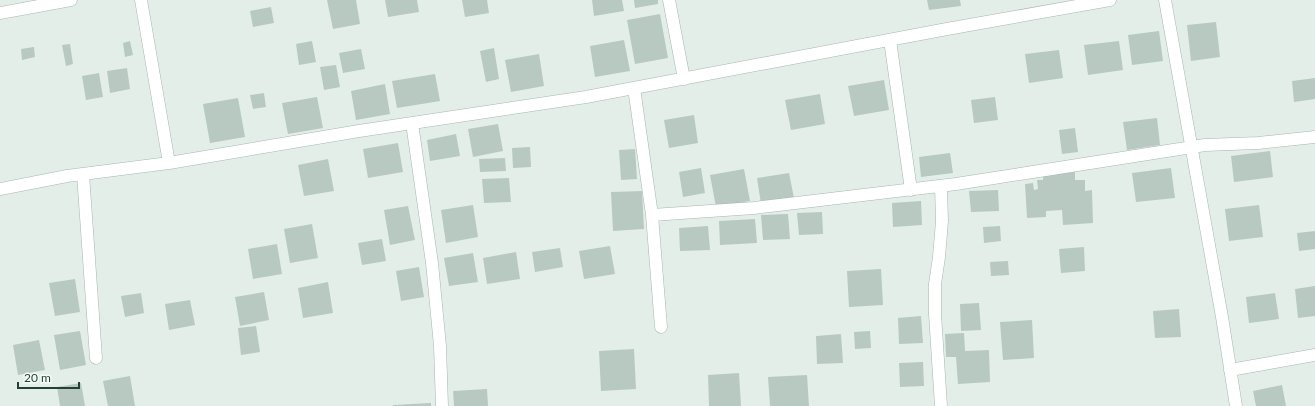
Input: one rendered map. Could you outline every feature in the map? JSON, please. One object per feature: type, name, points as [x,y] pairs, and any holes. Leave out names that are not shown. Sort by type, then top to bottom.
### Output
[{"type":"street","points":[[0,13],[71,0]]},
{"type":"street","points":[[141,0],[169,163]]},
{"type":"street","points":[[669,0],[684,79]]},
{"type":"street","points":[[0,189],[84,174],[169,163],[412,123],[586,97],[1110,0]]},
{"type":"street","points":[[1166,0],[1236,406]]},
{"type":"street","points":[[890,40],[911,190]]},
{"type":"street","points":[[634,88],[652,215],[661,327]]},
{"type":"street","points":[[412,123],[432,263],[440,346],[442,406]]},
{"type":"street","points":[[652,215],[754,208],[911,190],[1205,145],[1258,143],[1315,137]]},
{"type":"street","points":[[84,174],[96,358]]},
{"type":"street","points":[[941,186],[942,221],[939,257],[934,284],[934,314],[941,406]]},
{"type":"street","points":[[1230,370],[1315,355]]},
{"type":"building","points":[[327,0],[356,0],[360,24],[333,29]]},
{"type":"building","points":[[385,0],[417,0],[419,12],[388,17]]},
{"type":"building","points":[[462,0],[487,0],[489,13],[465,17]]},
{"type":"building","points":[[592,0],[622,0],[624,11],[594,16]]},
{"type":"building","points":[[634,0],[658,0],[658,4],[635,8]]},
{"type":"building","points":[[927,0],[960,0],[961,6],[929,10]]},
{"type":"building","points":[[271,7],[274,23],[253,27],[250,11]]},
{"type":"building","points":[[660,14],[668,58],[635,64],[627,20]]},
{"type":"building","points":[[1216,22],[1220,57],[1191,61],[1187,25]]},
{"type":"building","points":[[1159,31],[1163,61],[1132,65],[1128,35]]},
{"type":"building","points":[[624,40],[630,71],[595,77],[590,46]]},
{"type":"building","points":[[130,41],[133,55],[125,57],[123,43]]},
{"type":"building","points":[[312,41],[316,62],[299,65],[296,44]]},
{"type":"building","points":[[1119,41],[1123,70],[1088,75],[1084,45]]},
{"type":"building","points":[[70,44],[73,64],[66,66],[62,45]]},
{"type":"building","points":[[34,47],[35,57],[22,60],[21,49]]},
{"type":"building","points":[[494,48],[499,79],[486,82],[480,51]]},
{"type":"building","points":[[361,49],[365,69],[343,73],[339,53]]},
{"type":"building","points":[[1059,50],[1063,78],[1029,83],[1025,54]]},
{"type":"building","points":[[539,54],[544,86],[511,92],[505,60]]},
{"type":"building","points":[[336,65],[340,87],[324,90],[320,67]]},
{"type":"building","points":[[127,68],[130,89],[110,93],[107,71]]},
{"type":"building","points":[[99,73],[103,97],[86,100],[82,76]]},
{"type":"building","points":[[435,74],[440,101],[397,108],[392,81]]},
{"type":"building","points":[[1315,78],[1315,99],[1294,102],[1292,81]]},
{"type":"building","points":[[884,80],[889,110],[854,116],[848,86]]},
{"type":"building","points":[[385,84],[390,114],[356,120],[351,91]]},
{"type":"building","points":[[264,93],[266,107],[253,109],[250,95]]},
{"type":"building","points":[[820,94],[825,124],[791,130],[785,100]]},
{"type":"building","points":[[317,97],[323,128],[288,134],[282,103]]},
{"type":"building","points":[[995,97],[998,120],[974,123],[971,100]]},
{"type":"building","points":[[238,98],[245,137],[210,143],[203,104]]},
{"type":"building","points":[[694,115],[698,143],[669,148],[664,120]]},
{"type":"building","points":[[1157,118],[1160,145],[1127,150],[1123,122]]},
{"type":"building","points":[[498,124],[503,151],[473,157],[468,129]]},
{"type":"building","points":[[1075,128],[1078,152],[1062,154],[1059,130]]},
{"type":"building","points":[[456,134],[460,156],[430,161],[427,140]]},
{"type":"building","points":[[398,143],[403,172],[368,178],[363,149]]},
{"type":"building","points":[[530,147],[531,167],[513,168],[512,148]]},
{"type":"building","points":[[635,149],[637,179],[621,180],[619,150]]},
{"type":"building","points":[[1270,151],[1273,177],[1234,182],[1231,156]]},
{"type":"building","points":[[950,153],[953,173],[921,177],[919,157]]},
{"type":"building","points":[[505,158],[506,171],[480,172],[479,159]]},
{"type":"building","points":[[328,159],[334,191],[304,196],[298,165]]},
{"type":"building","points":[[701,168],[705,193],[683,197],[679,172]]},
{"type":"building","points":[[1171,168],[1175,198],[1136,202],[1132,173]]},
{"type":"building","points":[[744,169],[750,201],[716,207],[710,175]]},
{"type":"building","points":[[1075,172],[1075,180],[1085,180],[1085,191],[1092,190],[1093,223],[1063,225],[1062,210],[1046,211],[1046,217],[1027,218],[1025,184],[1033,183],[1034,190],[1038,189],[1037,180],[1043,180],[1043,174]]},
{"type":"building","points":[[789,173],[794,198],[761,204],[757,178]]},
{"type":"building","points":[[509,178],[511,202],[484,203],[482,179]]},
{"type":"building","points":[[998,190],[999,211],[971,212],[969,191]]},
{"type":"building","points":[[642,191],[644,229],[613,231],[611,192]]},
{"type":"building","points":[[921,201],[922,225],[893,227],[892,203]]},
{"type":"building","points":[[473,205],[478,237],[446,243],[441,210]]},
{"type":"building","points":[[1259,205],[1263,237],[1229,241],[1225,209]]},
{"type":"building","points":[[408,206],[415,240],[390,245],[384,210]]},
{"type":"building","points":[[822,212],[823,234],[799,235],[797,213]]},
{"type":"building","points":[[788,214],[790,239],[763,240],[761,215]]},
{"type":"building","points":[[755,219],[757,243],[720,245],[719,221]]},
{"type":"building","points":[[312,224],[318,258],[290,263],[284,229]]},
{"type":"building","points":[[708,226],[710,250],[680,251],[679,228]]},
{"type":"building","points":[[1000,226],[1001,241],[984,243],[983,227]]},
{"type":"building","points":[[1315,231],[1315,249],[1299,251],[1297,233]]},
{"type":"building","points":[[382,239],[386,261],[362,265],[358,243]]},
{"type":"building","points":[[277,244],[282,274],[253,279],[248,249]]},
{"type":"building","points":[[610,246],[615,274],[584,279],[579,251]]},
{"type":"building","points":[[1084,247],[1085,271],[1061,273],[1059,249]]},
{"type":"building","points":[[560,248],[563,267],[535,272],[532,252]]},
{"type":"building","points":[[516,252],[520,279],[487,284],[483,258]]},
{"type":"building","points":[[473,253],[478,282],[449,286],[444,258]]},
{"type":"building","points":[[1008,261],[1009,275],[991,276],[990,262]]},
{"type":"building","points":[[419,267],[424,297],[401,301],[396,271]]},
{"type":"building","points":[[881,269],[883,305],[849,307],[847,271]]},
{"type":"building","points":[[75,279],[80,312],[55,316],[49,283]]},
{"type":"building","points":[[328,282],[333,313],[303,318],[298,288]]},
{"type":"building","points":[[1315,286],[1315,316],[1298,318],[1295,289]]},
{"type":"building","points":[[264,292],[269,320],[240,326],[235,297]]},
{"type":"building","points":[[141,293],[144,313],[125,317],[121,296]]},
{"type":"building","points":[[1275,293],[1279,319],[1249,323],[1246,297]]},
{"type":"building","points":[[190,300],[195,325],[169,330],[165,304]]},
{"type":"building","points":[[979,303],[981,330],[961,331],[960,304]]},
{"type":"building","points":[[1179,309],[1181,337],[1155,338],[1153,311]]},
{"type":"building","points":[[921,316],[923,343],[899,344],[898,318]]},
{"type":"building","points":[[1032,320],[1034,358],[1003,360],[1000,322]]},
{"type":"building","points":[[256,326],[260,352],[241,355],[238,328]]},
{"type":"building","points":[[80,331],[86,365],[60,370],[54,335]]},
{"type":"building","points":[[870,331],[871,348],[855,349],[854,332]]},
{"type":"building","points":[[964,333],[965,351],[989,350],[990,382],[958,384],[956,357],[946,357],[945,334]]},
{"type":"building","points":[[841,334],[843,363],[817,364],[816,336]]},
{"type":"building","points":[[39,340],[45,370],[18,375],[13,345]]},
{"type":"building","points":[[634,349],[636,389],[601,391],[599,351]]},
{"type":"building","points":[[923,362],[924,386],[900,387],[899,363]]},
{"type":"building","points":[[739,373],[741,406],[709,406],[708,375]]},
{"type":"building","points":[[807,375],[809,406],[770,406],[768,377]]},
{"type":"building","points":[[130,376],[135,406],[108,406],[103,381]]},
{"type":"building","points":[[81,383],[85,406],[60,406],[57,387]]},
{"type":"building","points":[[1282,385],[1286,406],[1256,406],[1253,391]]},
{"type":"building","points":[[487,389],[488,406],[454,406],[453,391]]},
{"type":"building","points":[[431,403],[431,406],[393,406],[393,405]]}]
